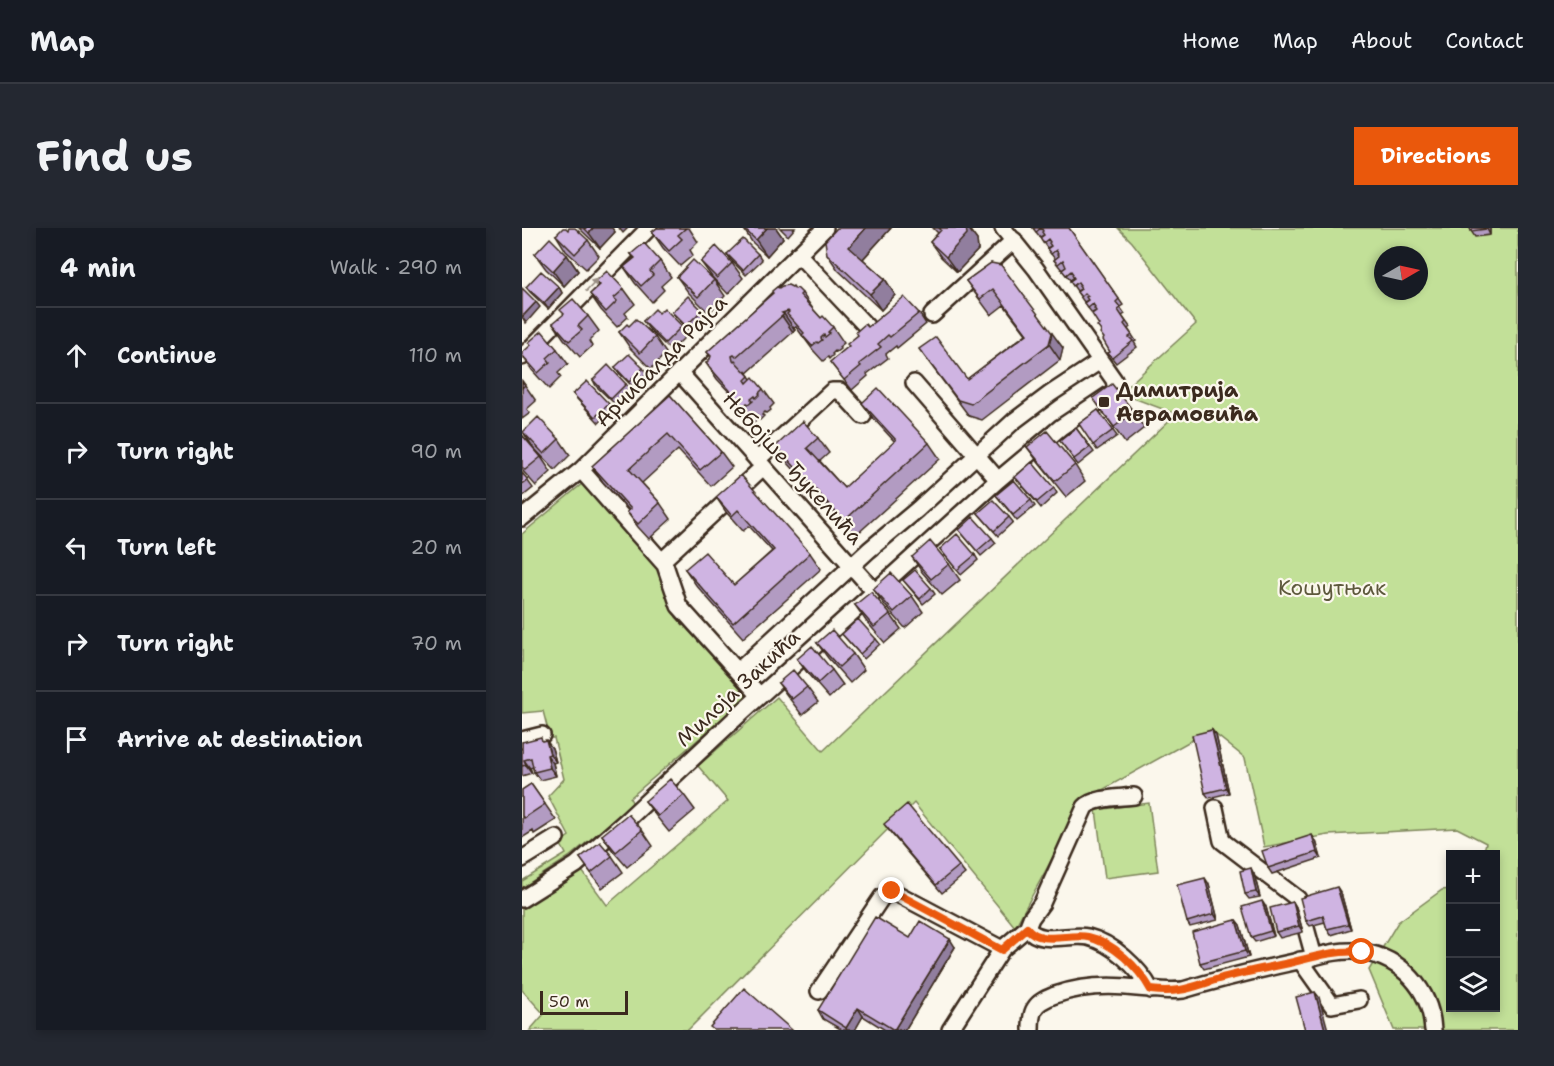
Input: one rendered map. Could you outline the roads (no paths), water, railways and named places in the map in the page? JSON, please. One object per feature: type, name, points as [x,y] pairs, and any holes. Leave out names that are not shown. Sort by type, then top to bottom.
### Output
[{"type":"street","points":[[522,357],[649,228]]},
{"type":"street","name":"Арчибалда Рајса","points":[[522,518],[581,470],[825,228]]},
{"type":"street","points":[[1003,228],[1060,302],[1100,361]]},
{"type":"street","points":[[932,315],[1014,240]]},
{"type":"street","points":[[798,254],[867,327]]},
{"type":"street","name":"Милоја Закића","points":[[522,899],[576,865],[998,480],[1060,427],[1116,389],[1114,380],[1100,361],[1014,421],[738,671]]},
{"type":"street","name":"Небојше Ђукелића","points":[[680,373],[875,592]]},
{"type":"street","points":[[914,383],[998,480]]},
{"type":"street","points":[[662,561],[832,391],[840,391],[863,416]]},
{"type":"street","points":[[581,470],[662,561],[668,571],[679,606],[760,696]]},
{"type":"street","points":[[522,740],[542,735]]},
{"type":"street","points":[[950,1030],[1002,950],[1027,928],[1042,903],[1085,807],[1096,800],[1134,796]]},
{"type":"street","points":[[1215,808],[1222,841],[1299,899],[1307,958],[1332,1005],[1359,1000]]},
{"type":"street","points":[[522,859],[556,838]]},
{"type":"street","points":[[819,992],[882,897],[892,891],[1002,950]]},
{"type":"street","points":[[1027,928],[1034,936],[1080,936],[1095,939],[1117,952],[1131,964],[1143,976],[1151,990]]},
{"type":"street","points":[[1031,1030],[1032,1014],[1036,1006],[1042,1001],[1070,991],[1108,987],[1172,992],[1307,958],[1338,952],[1362,952],[1393,964],[1411,977],[1426,998],[1433,1030]]},
{"type":"place","name":"Димитрија Аврамовића","points":[[1104,402]]},
{"type":"park label","name":"Кошутњак","points":[[1332,588]]}]
